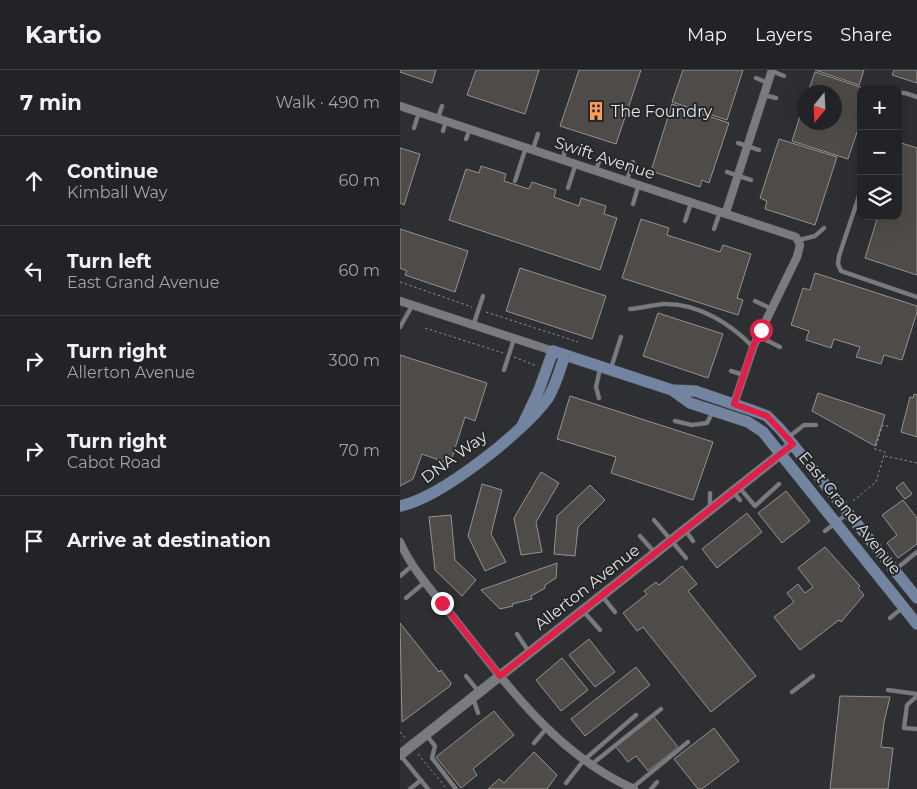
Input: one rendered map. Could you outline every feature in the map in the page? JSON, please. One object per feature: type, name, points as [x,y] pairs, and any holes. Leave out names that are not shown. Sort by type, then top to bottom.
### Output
[{"type":"main road","name":"East Grand Avenue","points":[[553,351],[672,390],[695,391],[767,416],[790,441],[917,596]]},
{"type":"main road","name":"DNA Way","points":[[524,428],[540,390],[553,351]]},
{"type":"main road","name":"DNA Way","points":[[400,506],[418,501],[444,488],[524,428],[549,396],[565,355]]},
{"type":"main road","name":"East Grand Avenue","points":[[672,390],[690,403],[758,428],[917,624]]},
{"type":"street","points":[[723,211],[738,176],[772,71]]},
{"type":"street","name":"Swift Avenue","points":[[400,106],[787,232],[799,240]]},
{"type":"street","points":[[734,404],[753,347],[797,258],[799,240]]},
{"type":"street","name":"East Grand Avenue","points":[[400,301],[553,351]]},
{"type":"street","name":"Allerton Avenue","points":[[400,754],[781,454],[790,441]]},
{"type":"street","points":[[400,542],[425,582],[500,676],[546,729],[587,763],[633,789]]},
{"type":"street","points":[[904,607],[917,596]]},
{"type":"lane","points":[[772,71],[784,76]]},
{"type":"lane","points":[[756,78],[768,83]]},
{"type":"lane","points":[[902,92],[917,96]]},
{"type":"lane","points":[[764,95],[776,98]]},
{"type":"lane","points":[[442,106],[443,131]]},
{"type":"lane","points":[[414,128],[419,112]]},
{"type":"lane","points":[[466,139],[470,129]]},
{"type":"lane","points":[[515,182],[529,148],[538,134]]},
{"type":"lane","points":[[738,143],[759,150]]},
{"type":"lane","points":[[562,159],[566,146]]},
{"type":"lane","points":[[596,170],[601,156]]},
{"type":"lane","points":[[627,180],[633,162]]},
{"type":"lane","points":[[568,188],[576,163]]},
{"type":"lane","points":[[726,172],[751,180]]},
{"type":"lane","points":[[633,204],[639,184]]},
{"type":"lane","points":[[685,220],[692,201]]},
{"type":"lane","points":[[857,202],[839,256],[838,264],[840,271],[917,298]]},
{"type":"lane","points":[[714,229],[723,211]]},
{"type":"lane","points":[[799,240],[815,236],[824,228]]},
{"type":"lane","points":[[473,326],[482,296]]},
{"type":"lane","points":[[755,301],[772,309]]},
{"type":"lane","points":[[630,309],[666,304],[687,308],[723,322],[753,347]]},
{"type":"lane","points":[[400,326],[412,306]]},
{"type":"lane","points":[[758,336],[780,347]]},
{"type":"lane","points":[[600,398],[596,387],[621,337]]},
{"type":"lane","points":[[504,370],[514,339]]},
{"type":"lane","points":[[730,371],[744,375]]},
{"type":"lane","points":[[676,421],[692,425],[707,423],[712,410]]},
{"type":"lane","points":[[790,441],[804,425],[816,425]]},
{"type":"lane","points":[[736,489],[755,506],[780,484]]},
{"type":"lane","points":[[736,489],[740,500]]},
{"type":"lane","points":[[710,493],[710,509]]},
{"type":"lane","points":[[825,531],[847,510]]},
{"type":"lane","points":[[654,520],[686,558]]},
{"type":"lane","points":[[685,529],[693,541]]},
{"type":"lane","points":[[640,536],[655,553]]},
{"type":"lane","points":[[895,570],[917,552]]},
{"type":"lane","points":[[400,576],[413,565]]},
{"type":"lane","points":[[406,598],[425,582]]},
{"type":"lane","points":[[601,595],[615,612]]},
{"type":"lane","points":[[890,618],[904,607]]},
{"type":"lane","points":[[583,610],[600,630]]},
{"type":"lane","points":[[517,634],[529,652]]},
{"type":"lane","points":[[466,676],[476,695],[478,713]]},
{"type":"lane","points":[[792,692],[813,676]]},
{"type":"lane","points":[[888,690],[917,695]]},
{"type":"lane","points":[[917,695],[907,705],[904,728],[917,729]]},
{"type":"lane","points":[[587,763],[661,709]]},
{"type":"lane","points":[[566,783],[636,715]]},
{"type":"lane","points":[[534,743],[546,729]]},
{"type":"lane","points":[[426,734],[435,746],[432,758],[456,789]]},
{"type":"lane","points":[[633,789],[688,742]]},
{"type":"lane","points":[[400,754],[428,789]]},
{"type":"lane","points":[[410,789],[421,780]]},
{"type":"lane","points":[[652,789],[657,782]]},
{"type":"path","points":[[425,328],[537,366]]},
{"type":"path","points":[[548,332],[578,342]]},
{"type":"path","points":[[847,510],[876,482],[885,452],[875,448],[883,425],[888,426]]},
{"type":"path","points":[[884,456],[917,463]]},
{"type":"path","points":[[411,746],[446,789]]},
{"type":"building","points":[[400,70],[436,70],[432,83],[400,72]]},
{"type":"building","points":[[476,70],[539,70],[525,114],[467,95]]},
{"type":"building","name":"The Foundry","points":[[579,70],[641,70],[616,144],[560,126]]},
{"type":"building","points":[[683,70],[743,70],[727,120],[672,102]]},
{"type":"building","points":[[815,70],[864,70],[859,85]]},
{"type":"building","points":[[894,70],[917,70],[917,83],[892,75]]},
{"type":"building","points":[[815,72],[857,86],[857,132],[848,159],[792,141],[797,126],[797,130],[842,130],[842,85],[810,85]]},
{"type":"building","points":[[672,104],[729,123],[709,183],[702,180],[700,187],[651,171]]},
{"type":"building","points":[[779,139],[837,157],[815,225],[765,209],[767,201],[760,198]]},
{"type":"building","points":[[902,143],[917,148],[917,275],[865,258],[877,220],[902,220]]},
{"type":"building","points":[[400,148],[420,154],[404,205],[400,203]]},
{"type":"building","points":[[481,166],[506,174],[504,181],[529,189],[532,182],[556,190],[554,197],[579,206],[581,198],[606,206],[604,214],[617,218],[600,270],[449,220],[466,169],[479,173]]},
{"type":"building","points":[[641,219],[669,228],[667,235],[720,252],[723,245],[751,254],[737,298],[743,300],[738,315],[622,278]]},
{"type":"building","points":[[400,229],[468,251],[455,292],[405,275],[407,271],[400,268]]},
{"type":"building","points":[[520,268],[606,296],[592,339],[506,311]]},
{"type":"building","points":[[815,273],[917,306],[917,312],[902,360],[884,355],[881,364],[856,357],[860,347],[834,339],[831,348],[806,340],[809,331],[791,325],[803,288],[810,290]]},
{"type":"building","points":[[658,313],[723,334],[708,378],[643,356]]},
{"type":"building","points":[[400,355],[487,383],[475,421],[465,417],[450,464],[422,454],[413,479],[400,486]]},
{"type":"building","points":[[818,393],[885,415],[875,446],[812,411]]},
{"type":"building","points":[[914,394],[917,395],[917,437],[901,432],[910,397],[913,398]]},
{"type":"building","points":[[570,396],[713,442],[693,500],[611,473],[616,457],[557,439]]},
{"type":"building","points":[[541,472],[559,483],[536,522],[542,552],[521,555],[514,518]]},
{"type":"building","points":[[903,482],[912,494],[905,499],[896,488]]},
{"type":"building","points":[[482,484],[502,490],[491,534],[506,562],[485,571],[468,536]]},
{"type":"building","points":[[590,485],[605,500],[578,527],[575,556],[554,554],[557,516]]},
{"type":"building","points":[[786,491],[810,521],[782,543],[758,513]]},
{"type":"building","points":[[903,500],[917,518],[917,544],[898,558],[887,543],[897,535],[882,515]]},
{"type":"building","points":[[747,513],[762,532],[717,568],[702,549]]},
{"type":"building","points":[[451,515],[455,560],[476,580],[462,596],[435,570],[429,517]]},
{"type":"building","points":[[825,547],[860,586],[858,588],[864,595],[841,622],[839,620],[800,650],[774,617],[794,602],[787,593],[798,584],[805,593],[813,587],[798,568]]},
{"type":"building","points":[[557,563],[556,578],[545,585],[545,588],[531,596],[532,599],[512,604],[513,606],[500,609],[481,590]]},
{"type":"building","points":[[682,566],[697,584],[688,591],[756,676],[711,712],[643,627],[637,631],[623,613],[647,594],[644,591],[656,582],[659,585]]},
{"type":"building","points":[[400,623],[439,672],[441,670],[451,683],[450,686],[402,722]]},
{"type":"building","points":[[589,639],[615,672],[595,687],[569,655]]},
{"type":"building","points":[[562,658],[588,690],[561,711],[536,680]]},
{"type":"building","points":[[636,667],[650,685],[585,736],[571,719]]},
{"type":"building","points":[[840,696],[890,697],[881,747],[893,748],[888,789],[830,789]]},
{"type":"building","points":[[494,711],[514,735],[473,769],[477,775],[461,788],[436,757]]},
{"type":"building","points":[[654,717],[678,747],[648,771],[636,756],[628,762],[616,747]]},
{"type":"building","points":[[714,728],[739,761],[702,789],[698,789],[674,759]]},
{"type":"building","points":[[534,752],[557,775],[547,789],[488,789],[499,779],[504,783]]},
{"type":"place","name":"The Foundry","points":[[596,111]]},
{"type":"route","points":[[442,603],[500,676],[793,444],[767,416],[734,404],[753,347],[761,330]]}]
